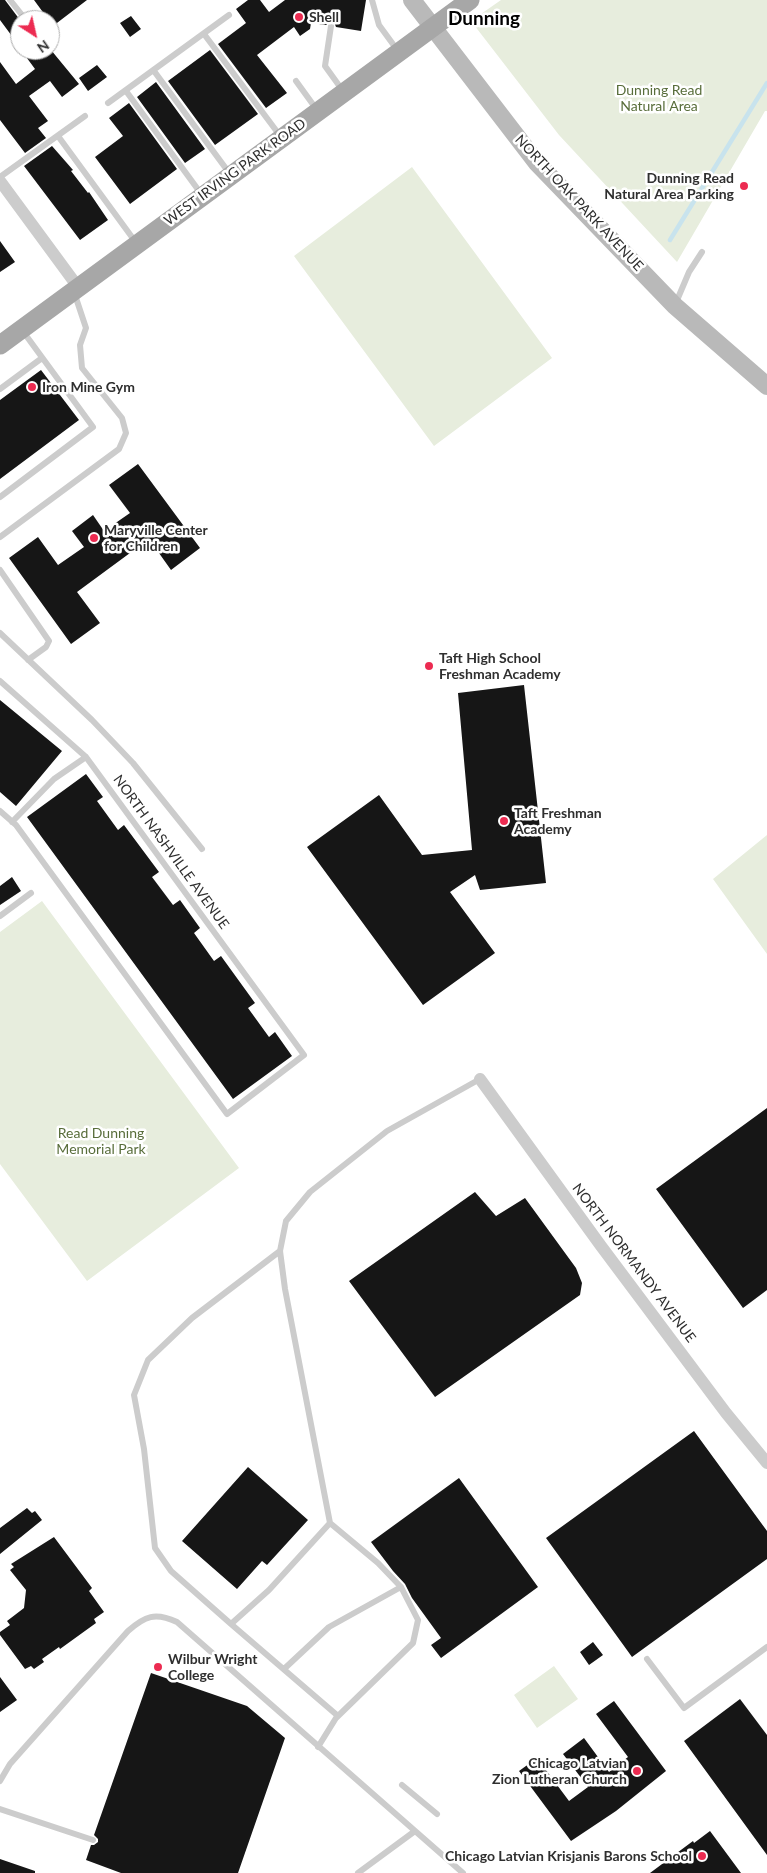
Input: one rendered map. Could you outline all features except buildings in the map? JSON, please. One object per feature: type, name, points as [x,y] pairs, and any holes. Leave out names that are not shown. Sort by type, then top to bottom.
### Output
[{"type":"main road","name":"WEST IRVING PARK ROAD","points":[[0,345],[470,0]]},
{"type":"street","name":"NORTH OAK PARK AVENUE","points":[[412,0],[537,163],[675,306],[767,386]]},
{"type":"street","points":[[0,181],[76,289]]},
{"type":"street","name":"NORTH NORMANDY AVENUE","points":[[480,1079],[601,1246],[726,1413],[767,1463]]},
{"type":"lane","points":[[10,0],[18,10]]},
{"type":"lane","points":[[372,0],[380,25],[399,52]]},
{"type":"lane","points":[[108,104],[229,15]]},
{"type":"lane","points":[[331,26],[325,66],[344,92]]},
{"type":"lane","points":[[204,34],[282,138]]},
{"type":"lane","points":[[154,71],[231,175]]},
{"type":"lane","points":[[296,81],[318,111]]},
{"type":"lane","points":[[126,90],[203,196]]},
{"type":"lane","points":[[0,177],[85,116]]},
{"type":"lane","points":[[58,136],[137,244]]},
{"type":"lane","points":[[675,306],[689,272],[702,252]]},
{"type":"lane","points":[[0,537],[119,449],[126,433],[122,418],[82,368],[80,345],[86,328],[76,289]]},
{"type":"lane","points":[[0,497],[93,427],[21,329]]},
{"type":"lane","points":[[0,389],[42,358]]},
{"type":"lane","points":[[0,570],[49,641],[46,647],[28,660]]},
{"type":"lane","points":[[0,634],[92,720],[133,763],[202,849]]},
{"type":"lane","name":"NORTH NASHVILLE AVENUE","points":[[0,681],[86,757],[304,1055],[227,1114],[12,822]]},
{"type":"lane","points":[[0,811],[12,822],[54,779],[86,757]]},
{"type":"lane","points":[[0,916],[31,893]]},
{"type":"lane","points":[[318,1747],[338,1716],[413,1643],[418,1620],[400,1587],[378,1563],[330,1523],[285,1289],[280,1251],[286,1221],[310,1192],[386,1130],[480,1079]]},
{"type":"lane","points":[[280,1251],[192,1318],[148,1360],[134,1395],[144,1449],[154,1548],[171,1571],[338,1716]]},
{"type":"lane","points":[[231,1624],[269,1590],[330,1523]]},
{"type":"lane","points":[[284,1669],[329,1627],[400,1587]]},
{"type":"lane","points":[[0,1780],[10,1764],[128,1631],[141,1620],[154,1616],[167,1618],[177,1622],[462,1873]]},
{"type":"lane","points":[[647,1659],[684,1708],[767,1647]]},
{"type":"lane","points":[[402,1785],[437,1814]]},
{"type":"lane","points":[[0,1809],[92,1840]]},
{"type":"lane","points":[[358,1873],[415,1831]]},
{"type":"green space","name":"Dunning Read Natural Area","points":[[501,0],[767,0],[767,111],[765,111],[677,262],[559,135],[471,21]]},
{"type":"green space","points":[[412,167],[552,358],[434,446],[294,256]]},
{"type":"green space","points":[[767,835],[767,954],[713,879]]},
{"type":"green space","name":"Read Dunning Memorial Park","points":[[42,901],[239,1168],[87,1281],[0,1164],[0,932]]},
{"type":"green space","points":[[554,1666],[578,1699],[537,1728],[514,1695]]},
{"type":"waterway","points":[[670,240],[767,83]]},
{"type":"place","name":"Shell","points":[[299,17]]},
{"type":"place","name":"Dunning Read Natural Area Parking","points":[[744,186]]},
{"type":"place","name":"Iron Mine Gym","points":[[32,387]]},
{"type":"place","name":"Maryville Center for Children","points":[[94,538]]},
{"type":"place","name":"Taft High School Freshman Academy","points":[[429,666]]},
{"type":"place","name":"Taft Freshman Academy","points":[[504,821]]},
{"type":"place","name":"Wilbur Wright College","points":[[158,1667]]},
{"type":"place","name":"Chicago Latvian Zion Lutheran Church","points":[[637,1771]]},
{"type":"place","name":"Chicago Latvian Krisjanis Barons School","points":[[702,1856]]},
{"type":"district","name":"Dunning","points":[[484,19]]}]
